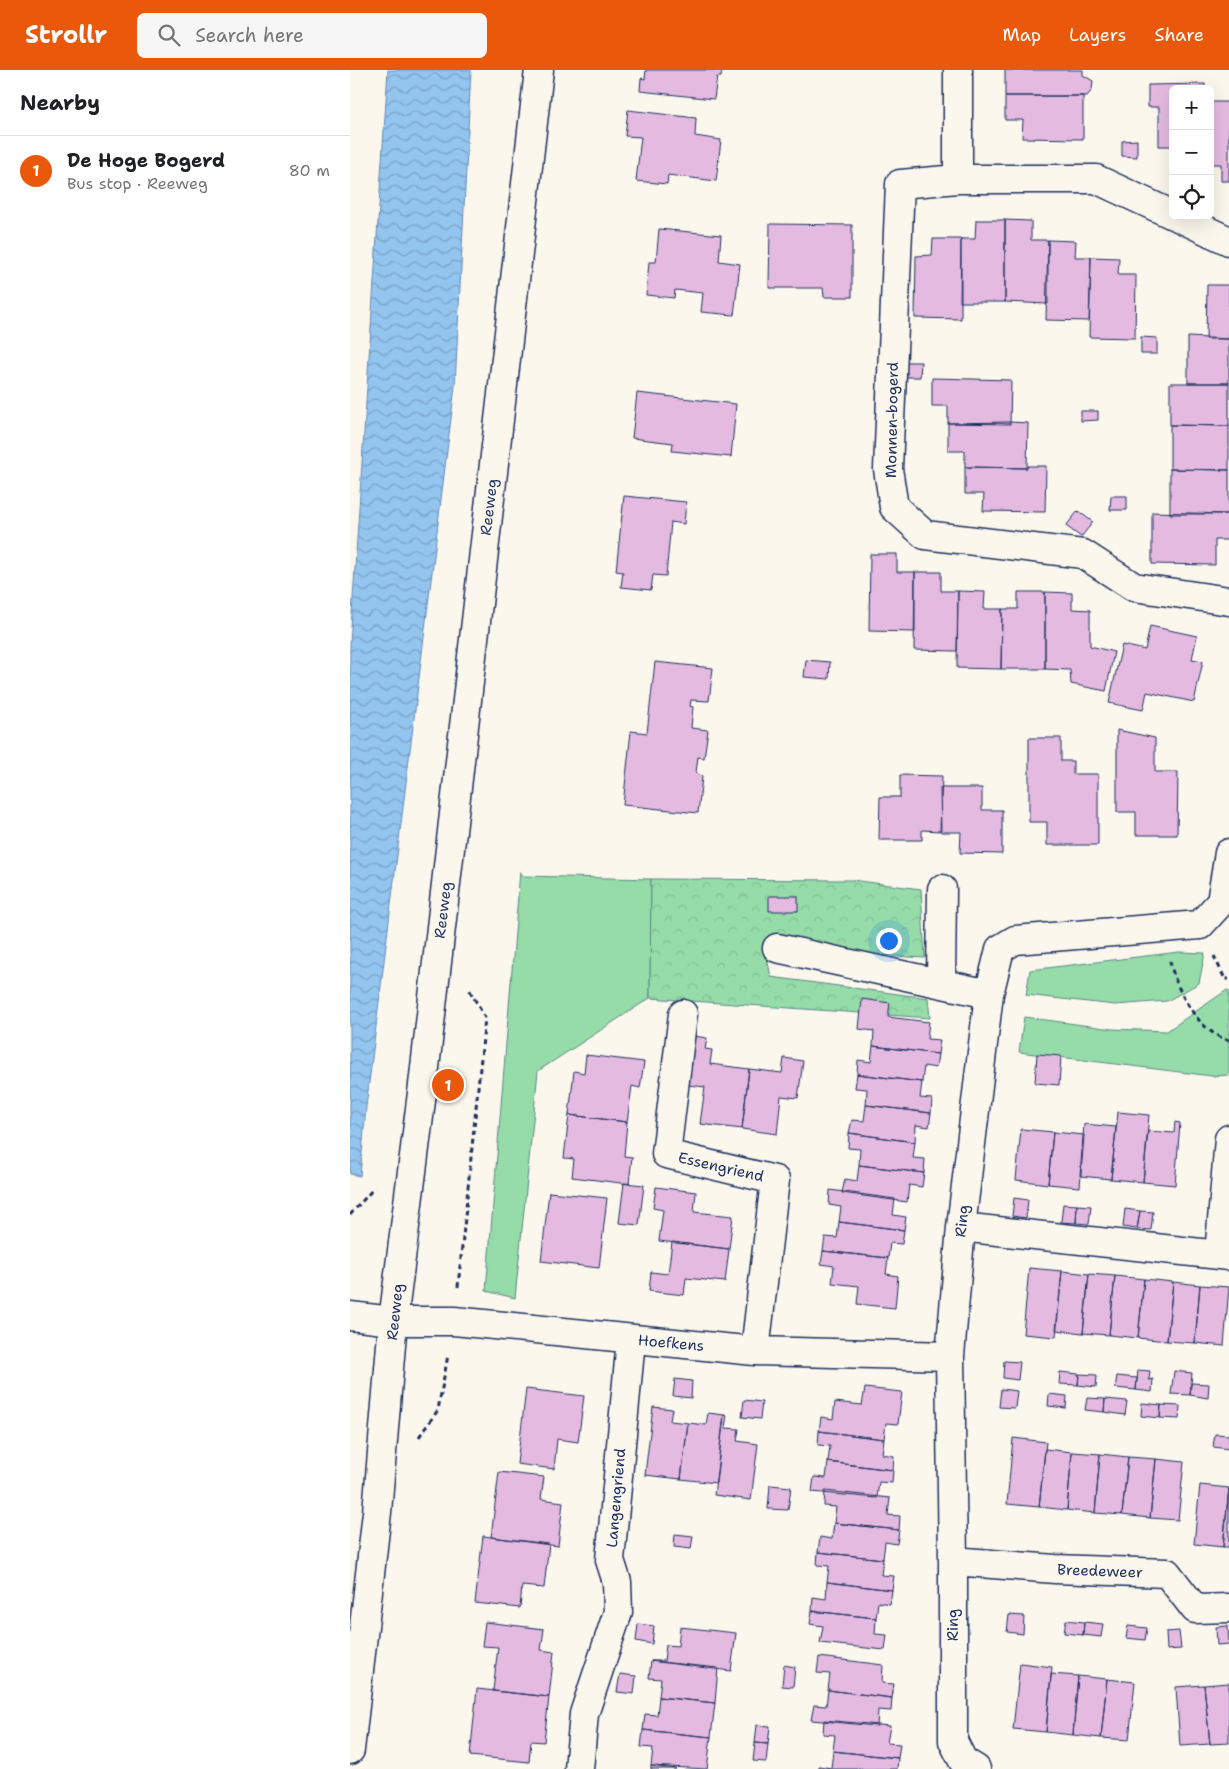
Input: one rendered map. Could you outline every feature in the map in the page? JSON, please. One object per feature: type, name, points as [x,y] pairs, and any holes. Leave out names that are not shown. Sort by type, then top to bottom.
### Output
[{"type":"street","name":"Reeweg","points":[[350,1750],[377,1512],[393,1321],[423,1085],[539,70]]},
{"type":"street","points":[[958,70],[958,179],[1096,179],[1169,214]]},
{"type":"street","name":"Monnen-bogerd","points":[[958,179],[900,184],[888,469],[894,507],[925,535],[1083,554],[1134,587],[1229,601]]},
{"type":"street","points":[[1183,220],[1229,241]]},
{"type":"street","name":"Ring","points":[[967,1766],[953,1741],[950,1356],[961,1227],[989,994],[1000,949],[1015,940],[1200,925],[1221,902],[1229,853]]},
{"type":"street","points":[[941,983],[942,888]]},
{"type":"street","points":[[777,948],[989,994]]},
{"type":"street","name":"Essengriend","points":[[683,1014],[666,1154],[775,1180],[755,1350]]},
{"type":"street","points":[[961,1227],[1224,1256],[1229,1139]]},
{"type":"street","name":"Hoefkens","points":[[350,1316],[393,1321],[454,1322],[631,1340],[755,1350],[950,1356]]},
{"type":"street","name":"Langengriend","points":[[579,1769],[584,1714],[618,1612],[617,1582],[610,1560],[631,1340]]},
{"type":"street","name":"Breedeweer","points":[[953,1561],[1055,1569],[1167,1573],[1195,1609],[1229,1608]]},
{"type":"path","points":[[1164,928],[1177,988],[1188,1007],[1219,1038],[1229,1040]]},
{"type":"green space","points":[[520,871],[523,876],[651,879],[650,998],[538,1071],[515,1298],[486,1291]]},
{"type":"green space","points":[[651,879],[852,880],[921,889],[925,958],[765,948],[771,977],[928,998],[930,1018],[650,998]]},
{"type":"green space","points":[[1179,952],[1205,953],[1199,983],[1167,1001],[1115,1005],[1026,995],[1030,970]]},
{"type":"green space","points":[[1227,990],[1229,991],[1229,1075],[1212,1076],[1019,1052],[1024,1017],[1112,1029],[1167,1031]]},
{"type":"water","points":[[388,70],[471,70],[455,386],[366,1107],[360,1176],[350,1174],[350,644]]},
{"type":"building","points":[[646,70],[722,70],[721,77],[717,77],[714,99],[640,91],[641,78],[645,79]]},
{"type":"building","points":[[1005,70],[1083,70],[1083,75],[1093,81],[1092,90],[1087,96],[1005,96]]},
{"type":"building","points":[[1205,84],[1169,85],[1169,146],[1159,146],[1159,107],[1148,107],[1148,85]]},
{"type":"building","points":[[1005,96],[1083,96],[1083,139],[1022,138],[1023,120],[1005,120]]},
{"type":"building","points":[[1214,102],[1229,102],[1229,181],[1221,181],[1221,164],[1214,164]]},
{"type":"building","points":[[628,110],[696,118],[695,136],[721,140],[716,181],[668,175],[667,184],[636,181],[641,137],[625,136]]},
{"type":"building","points":[[1137,140],[1137,157],[1122,156],[1122,141]]},
{"type":"building","points":[[976,220],[1005,220],[1005,302],[960,302],[961,239],[975,239]]},
{"type":"building","points":[[1005,220],[1031,221],[1031,240],[1048,240],[1048,304],[1005,302]]},
{"type":"building","points":[[770,224],[852,225],[852,297],[824,297],[823,288],[769,288]]},
{"type":"building","points":[[659,229],[721,235],[719,261],[740,264],[734,315],[701,312],[703,293],[675,290],[674,298],[646,295],[649,262],[656,262]]},
{"type":"building","points":[[933,239],[961,239],[961,319],[915,318],[916,256],[932,255]]},
{"type":"building","points":[[1048,240],[1076,241],[1075,257],[1091,257],[1089,321],[1046,320]]},
{"type":"building","points":[[1091,257],[1119,258],[1118,275],[1136,275],[1135,338],[1089,337]]},
{"type":"building","points":[[1207,285],[1229,285],[1229,339],[1206,339]]},
{"type":"building","points":[[1141,337],[1157,338],[1157,354],[1141,354]]},
{"type":"building","points":[[1188,337],[1229,339],[1229,383],[1188,383]]},
{"type":"building","points":[[905,362],[921,362],[920,377],[905,377]]},
{"type":"building","points":[[932,378],[1011,380],[1010,424],[948,423],[948,406],[932,406]]},
{"type":"building","points":[[1170,383],[1229,383],[1229,426],[1170,425]]},
{"type":"building","points":[[637,393],[736,404],[731,457],[672,451],[673,443],[632,438]]},
{"type":"building","points":[[1081,411],[1098,411],[1098,420],[1081,421]]},
{"type":"building","points":[[948,423],[1028,423],[1027,468],[965,467],[965,451],[948,451]]},
{"type":"building","points":[[1170,425],[1229,426],[1229,470],[1170,469]]},
{"type":"building","points":[[1028,466],[1046,466],[1045,512],[983,511],[984,494],[965,494],[965,467],[1027,468]]},
{"type":"building","points":[[1170,469],[1229,470],[1229,514],[1170,514]]},
{"type":"building","points":[[624,496],[686,502],[684,524],[671,522],[666,576],[653,575],[651,590],[621,587],[623,572],[616,571]]},
{"type":"building","points":[[1111,496],[1127,496],[1127,510],[1110,510]]},
{"type":"building","points":[[1078,511],[1093,522],[1081,537],[1066,526]]},
{"type":"building","points":[[1152,512],[1229,514],[1229,540],[1215,540],[1215,565],[1152,564]]},
{"type":"building","points":[[870,554],[897,554],[897,572],[915,572],[915,632],[869,631]]},
{"type":"building","points":[[915,572],[941,572],[941,591],[958,591],[957,651],[914,650]]},
{"type":"building","points":[[958,591],[985,592],[984,609],[1002,609],[1001,669],[957,668]]},
{"type":"building","points":[[1018,592],[1045,592],[1045,669],[1001,669],[1002,609],[1018,609]]},
{"type":"building","points":[[1045,592],[1072,593],[1072,609],[1090,610],[1090,646],[1114,652],[1106,691],[1071,684],[1070,670],[1045,669]]},
{"type":"building","points":[[1150,626],[1197,636],[1192,659],[1203,661],[1194,702],[1147,692],[1143,710],[1109,703],[1122,645],[1145,650]]},
{"type":"building","points":[[806,660],[830,662],[829,679],[804,677]]},
{"type":"building","points":[[655,662],[713,668],[709,701],[691,700],[690,706],[693,707],[691,728],[708,730],[704,758],[698,757],[696,772],[702,777],[698,813],[623,805],[631,731],[647,733]]},
{"type":"building","points":[[1117,730],[1155,738],[1155,772],[1178,772],[1177,835],[1136,835],[1136,812],[1117,812]]},
{"type":"building","points":[[1029,738],[1061,738],[1061,761],[1073,761],[1073,774],[1098,774],[1098,845],[1047,845],[1047,822],[1029,822]]},
{"type":"building","points":[[900,775],[942,776],[940,831],[922,830],[922,840],[879,840],[880,797],[900,797]]},
{"type":"building","points":[[940,788],[982,788],[982,810],[1002,810],[1002,854],[960,853],[961,832],[941,832]]},
{"type":"building","points":[[769,896],[798,896],[798,911],[769,911]]},
{"type":"building","points":[[862,999],[890,1003],[888,1017],[929,1022],[927,1039],[940,1040],[938,1054],[873,1046],[874,1031],[859,1029]]},
{"type":"building","points":[[693,1036],[707,1038],[705,1049],[712,1050],[710,1064],[749,1069],[742,1129],[700,1124],[705,1087],[688,1085]]},
{"type":"building","points":[[873,1046],[938,1054],[936,1068],[924,1066],[922,1082],[857,1074],[858,1060],[871,1062]]},
{"type":"building","points":[[1037,1054],[1061,1056],[1059,1085],[1035,1083]]},
{"type":"building","points":[[586,1055],[644,1062],[640,1088],[632,1086],[627,1122],[569,1115],[574,1071],[584,1073]]},
{"type":"building","points":[[784,1058],[803,1061],[798,1098],[781,1096],[777,1134],[742,1129],[749,1069],[782,1073]]},
{"type":"building","points":[[857,1074],[922,1082],[920,1098],[932,1099],[931,1113],[866,1105],[867,1089],[855,1088]]},
{"type":"building","points":[[866,1105],[931,1113],[929,1127],[916,1125],[915,1142],[849,1133],[852,1120],[864,1121]]},
{"type":"building","points":[[1118,1112],[1149,1115],[1143,1182],[1111,1179]]},
{"type":"building","points":[[569,1115],[627,1122],[624,1156],[632,1157],[629,1184],[572,1177],[574,1159],[564,1158]]},
{"type":"building","points":[[1175,1122],[1180,1123],[1175,1185],[1143,1182],[1148,1131],[1174,1133]]},
{"type":"building","points":[[1084,1124],[1116,1127],[1111,1179],[1080,1176]]},
{"type":"building","points":[[1021,1129],[1053,1132],[1048,1184],[1016,1180]]},
{"type":"building","points":[[1053,1132],[1084,1135],[1080,1187],[1048,1184]]},
{"type":"building","points":[[849,1133],[915,1142],[913,1158],[925,1159],[924,1173],[859,1165],[860,1149],[848,1148]]},
{"type":"building","points":[[859,1165],[924,1173],[922,1187],[909,1185],[907,1202],[842,1193],[845,1179],[857,1181]]},
{"type":"building","points":[[624,1183],[644,1185],[639,1225],[619,1223]]},
{"type":"building","points":[[656,1187],[696,1192],[694,1212],[733,1216],[729,1249],[659,1241],[663,1210],[653,1208]]},
{"type":"building","points":[[830,1190],[895,1199],[893,1215],[906,1217],[904,1230],[839,1222],[841,1207],[829,1205]]},
{"type":"building","points":[[549,1192],[607,1198],[599,1268],[541,1261]]},
{"type":"building","points":[[1014,1198],[1028,1200],[1026,1218],[1012,1216]]},
{"type":"building","points":[[1063,1204],[1077,1205],[1076,1223],[1061,1222]]},
{"type":"building","points":[[1077,1205],[1091,1206],[1089,1224],[1076,1223]]},
{"type":"building","points":[[1125,1209],[1140,1211],[1137,1229],[1123,1227]]},
{"type":"building","points":[[1140,1211],[1153,1212],[1151,1230],[1137,1229]]},
{"type":"building","points":[[839,1222],[904,1230],[902,1244],[890,1243],[888,1258],[823,1251],[825,1237],[837,1238]]},
{"type":"building","points":[[672,1242],[729,1249],[725,1282],[686,1278],[684,1295],[649,1291],[651,1272],[668,1274]]},
{"type":"building","points":[[823,1251],[888,1258],[886,1274],[898,1276],[895,1308],[857,1304],[859,1286],[832,1283],[834,1266],[821,1264]]},
{"type":"building","points":[[1029,1268],[1062,1271],[1056,1337],[1023,1334]]},
{"type":"building","points":[[1062,1271],[1089,1274],[1083,1333],[1056,1330]]},
{"type":"building","points":[[1089,1274],[1115,1276],[1109,1335],[1083,1333]]},
{"type":"building","points":[[1115,1276],[1144,1279],[1138,1338],[1109,1335]]},
{"type":"building","points":[[1144,1279],[1173,1282],[1167,1341],[1138,1338]]},
{"type":"building","points":[[1173,1282],[1200,1285],[1195,1343],[1167,1341]]},
{"type":"building","points":[[1200,1285],[1229,1287],[1224,1346],[1195,1343]]},
{"type":"building","points":[[1004,1361],[1020,1362],[1018,1380],[1003,1378]]},
{"type":"building","points":[[1138,1370],[1150,1371],[1149,1380],[1153,1379],[1152,1392],[1136,1390]]},
{"type":"building","points":[[1174,1371],[1192,1373],[1190,1395],[1171,1394]]},
{"type":"building","points":[[1060,1372],[1079,1374],[1078,1385],[1059,1384]]},
{"type":"building","points":[[1079,1374],[1097,1375],[1096,1387],[1078,1385]]},
{"type":"building","points":[[1117,1376],[1137,1378],[1136,1390],[1115,1388]]},
{"type":"building","points":[[675,1379],[692,1381],[691,1398],[673,1396]]},
{"type":"building","points":[[1191,1383],[1209,1384],[1208,1398],[1190,1395]]},
{"type":"building","points":[[865,1388],[902,1392],[898,1424],[886,1423],[884,1439],[819,1431],[821,1417],[833,1419],[835,1402],[862,1405]]},
{"type":"building","points":[[526,1389],[584,1396],[578,1442],[557,1439],[554,1469],[517,1464]]},
{"type":"building","points":[[1001,1389],[1017,1391],[1015,1408],[999,1407]]},
{"type":"building","points":[[1049,1394],[1067,1396],[1066,1408],[1048,1406]]},
{"type":"building","points":[[1087,1398],[1105,1399],[1104,1412],[1085,1410]]},
{"type":"building","points":[[1105,1399],[1127,1401],[1125,1415],[1104,1412]]},
{"type":"building","points":[[744,1400],[762,1402],[760,1419],[742,1417]]},
{"type":"building","points":[[1142,1403],[1161,1405],[1160,1418],[1141,1416]]},
{"type":"building","points":[[1161,1405],[1180,1406],[1179,1419],[1160,1418]]},
{"type":"building","points":[[653,1407],[672,1409],[670,1421],[688,1423],[681,1479],[645,1475]]},
{"type":"building","points":[[708,1413],[724,1415],[716,1483],[681,1479],[688,1423],[706,1425]]},
{"type":"building","points":[[724,1415],[727,1415],[725,1428],[739,1429],[737,1441],[758,1444],[751,1500],[714,1495]]},
{"type":"building","points":[[819,1431],[884,1439],[882,1454],[894,1456],[893,1470],[828,1462],[830,1446],[818,1445]]},
{"type":"building","points":[[1215,1434],[1229,1435],[1229,1449],[1213,1447]]},
{"type":"building","points":[[1013,1438],[1046,1442],[1039,1507],[1007,1504]]},
{"type":"building","points":[[1045,1449],[1072,1452],[1067,1510],[1039,1507]]},
{"type":"building","points":[[1072,1452],[1100,1454],[1095,1513],[1067,1510]]},
{"type":"building","points":[[1100,1454],[1128,1457],[1122,1515],[1095,1513]]},
{"type":"building","points":[[1128,1457],[1156,1459],[1150,1518],[1122,1515]]},
{"type":"building","points":[[1156,1459],[1184,1462],[1178,1520],[1150,1518]]},
{"type":"building","points":[[828,1462],[893,1470],[892,1483],[879,1482],[877,1498],[812,1492],[814,1477],[826,1478]]},
{"type":"building","points":[[499,1472],[544,1477],[541,1499],[563,1502],[558,1546],[491,1537]]},
{"type":"building","points":[[770,1485],[791,1487],[788,1510],[768,1509]]},
{"type":"building","points":[[1200,1485],[1229,1488],[1223,1547],[1194,1544]]},
{"type":"building","points":[[1229,1488],[1229,1547],[1223,1547]]},
{"type":"building","points":[[825,1491],[890,1498],[888,1515],[900,1516],[899,1530],[834,1523],[836,1507],[824,1506]]},
{"type":"building","points":[[834,1523],[899,1530],[897,1544],[885,1542],[883,1559],[818,1552],[820,1537],[832,1539]]},
{"type":"building","points":[[675,1534],[693,1536],[691,1549],[674,1547]]},
{"type":"building","points":[[483,1536],[549,1544],[544,1588],[522,1586],[520,1608],[475,1603]]},
{"type":"building","points":[[818,1552],[883,1559],[881,1575],[894,1576],[892,1590],[827,1582],[829,1566],[817,1565]]},
{"type":"building","points":[[827,1582],[892,1590],[890,1604],[878,1602],[876,1618],[812,1611],[813,1597],[826,1599]]},
{"type":"building","points":[[812,1611],[876,1618],[875,1634],[887,1635],[885,1650],[820,1643],[823,1626],[810,1624]]},
{"type":"building","points":[[1009,1615],[1024,1616],[1023,1634],[1007,1632]]},
{"type":"building","points":[[1066,1620],[1084,1622],[1083,1635],[1064,1633]]},
{"type":"building","points":[[485,1622],[544,1629],[541,1650],[554,1652],[549,1697],[493,1691],[498,1647],[482,1646]]},
{"type":"building","points":[[1084,1622],[1103,1624],[1101,1637],[1083,1635]]},
{"type":"building","points":[[638,1624],[654,1626],[652,1644],[636,1641]]},
{"type":"building","points":[[1128,1626],[1147,1628],[1145,1640],[1126,1638]]},
{"type":"building","points":[[1228,1626],[1229,1644],[1217,1645],[1216,1627]]},
{"type":"building","points":[[680,1627],[736,1633],[731,1671],[651,1661],[664,1661],[666,1645],[678,1646]]},
{"type":"building","points":[[1179,1631],[1181,1649],[1167,1650],[1166,1632]]},
{"type":"building","points":[[819,1657],[883,1665],[882,1683],[894,1684],[892,1698],[828,1690],[830,1674],[817,1673]]},
{"type":"building","points":[[651,1661],[718,1668],[715,1703],[659,1697],[661,1679],[649,1678]]},
{"type":"building","points":[[1020,1663],[1052,1667],[1046,1732],[1013,1729]]},
{"type":"building","points":[[784,1665],[795,1667],[793,1687],[782,1686]]},
{"type":"building","points":[[620,1674],[636,1676],[634,1694],[617,1692]]},
{"type":"building","points":[[1051,1674],[1078,1676],[1073,1735],[1046,1732]]},
{"type":"building","points":[[1078,1676],[1107,1679],[1101,1738],[1073,1735]]},
{"type":"building","points":[[1107,1679],[1135,1682],[1129,1740],[1101,1738]]},
{"type":"building","points":[[1229,1683],[1229,1743],[1210,1744],[1204,1685]]},
{"type":"building","points":[[1204,1685],[1210,1744],[1180,1746],[1176,1687]]},
{"type":"building","points":[[477,1689],[549,1697],[544,1742],[531,1741],[529,1762],[470,1756]]},
{"type":"building","points":[[828,1690],[892,1698],[891,1711],[878,1710],[877,1726],[811,1720],[814,1705],[826,1706]]},
{"type":"building","points":[[659,1697],[715,1703],[711,1737],[643,1730],[645,1714],[657,1715]]},
{"type":"building","points":[[824,1720],[890,1726],[887,1743],[900,1744],[898,1758],[833,1751],[835,1735],[823,1734]]},
{"type":"building","points":[[757,1725],[770,1726],[768,1744],[755,1743]]},
{"type":"building","points":[[643,1730],[711,1737],[707,1769],[651,1766],[653,1748],[641,1747]]},
{"type":"building","points":[[755,1743],[768,1744],[766,1762],[753,1761]]},
{"type":"building","points":[[833,1751],[898,1758],[897,1769],[819,1769],[819,1766],[831,1768]]},
{"type":"building","points":[[651,1766],[676,1769],[651,1769]]},
{"type":"place","name":"De Hoge Bogerd","points":[[448,1085]]}]
